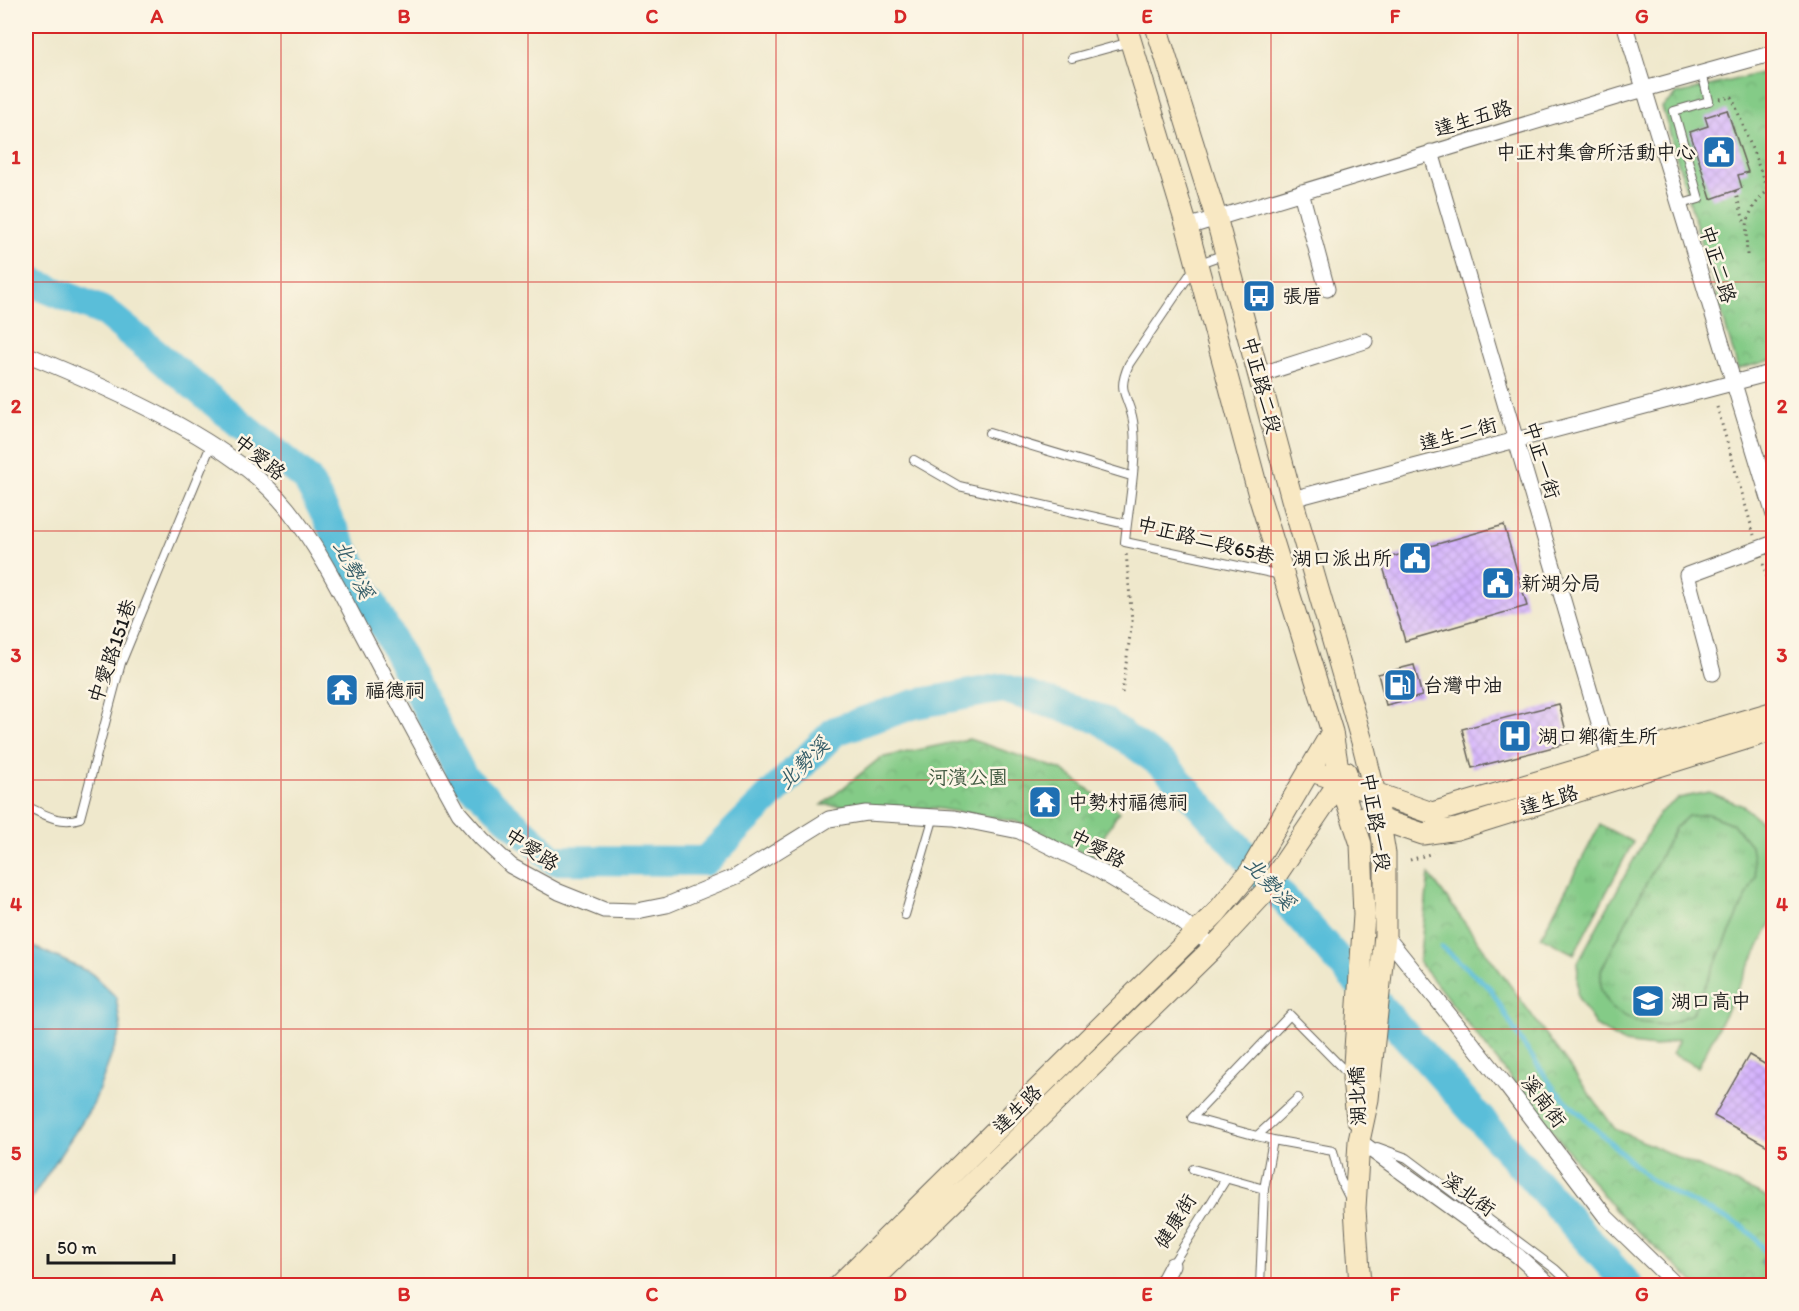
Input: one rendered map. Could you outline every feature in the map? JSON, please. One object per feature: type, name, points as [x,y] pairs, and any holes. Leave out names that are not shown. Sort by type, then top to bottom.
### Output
[{"type":"main road","name":"中正路二段","points":[[1156,26],[1216,217],[1292,499],[1363,745]]},
{"type":"main road","name":"中正路二段","points":[[1129,33],[1187,227],[1260,499],[1332,732]]},
{"type":"main road","name":"達生路","points":[[867,1286],[1213,948],[1264,893],[1324,801],[1423,834],[1457,829],[1773,712]]},
{"type":"main road","name":"達生路","points":[[838,1286],[1196,932],[1250,872],[1290,807],[1309,770],[1432,813],[1773,730]]},
{"type":"main road","points":[[1309,770],[1332,732]]},
{"type":"main road","name":"中正路一段","points":[[1332,732],[1340,782],[1361,844],[1364,915]]},
{"type":"main road","points":[[1324,801],[1340,782],[1363,745]]},
{"type":"main road","name":"中正路一段","points":[[1363,745],[1375,794],[1385,854],[1385,935]]},
{"type":"main road","name":"湖北橋","points":[[1359,1141],[1353,1079],[1364,915]]},
{"type":"main road","name":"湖北橋","points":[[1359,1141],[1368,1099],[1385,935]]},
{"type":"main road","points":[[1359,1141],[1355,1208],[1360,1286]]},
{"type":"street","name":"中正二路","points":[[1624,26],[1731,383],[1773,514]]},
{"type":"street","name":"達生五路","points":[[1187,227],[1643,89],[1773,53]]},
{"type":"street","name":"中正一街","points":[[1431,152],[1613,770]]},
{"type":"street","points":[[1301,192],[1327,289]]},
{"type":"street","points":[[1259,375],[1365,341]]},
{"type":"street","name":"中愛路","points":[[26,354],[82,377],[211,445],[256,478],[286,507],[349,609],[459,813],[511,866],[559,892],[604,910],[637,911],[667,905],[737,876],[829,819],[866,813],[934,816],[1019,831],[1096,869],[1196,932],[1213,948]]},
{"type":"street","name":"達生二街","points":[[1292,499],[1773,372]]},
{"type":"street","points":[[1713,673],[1687,575],[1773,543]]},
{"type":"street","name":"溪南街","points":[[1385,935],[1508,1088],[1606,1217],[1677,1286]]},
{"type":"street","name":"溪北街","points":[[1359,1141],[1518,1256],[1551,1286]]},
{"type":"street","points":[[968,1158],[982,1173]]},
{"type":"street","name":"健康街","points":[[1161,1286],[1172,1265]]},
{"type":"lane","points":[[1072,58],[1129,33]]},
{"type":"lane","points":[[1678,205],[1699,199],[1674,111],[1709,101],[1702,73]]},
{"type":"lane","points":[[1197,264],[1226,254]]},
{"type":"lane","name":"中正路二段65巷","points":[[1197,264],[1129,364],[1122,380],[1124,399],[1132,415],[1135,440],[1125,542],[1284,576]]},
{"type":"lane","points":[[988,433],[1131,476]]},
{"type":"lane","name":"中愛路151巷","points":[[26,806],[55,819],[70,822],[80,818],[121,663],[211,445]]},
{"type":"lane","points":[[914,460],[958,486],[1126,524]]},
{"type":"lane","points":[[905,915],[934,816]]},
{"type":"lane","points":[[1353,1079],[1290,1015],[1192,1118],[1273,1140],[1333,1151],[1340,1179],[1355,1208]]},
{"type":"lane","points":[[1257,1136],[1298,1098]]},
{"type":"lane","points":[[1260,1286],[1264,1190],[1273,1140]]},
{"type":"lane","points":[[1359,1141],[1407,1158],[1555,1269],[1573,1286]]},
{"type":"lane","points":[[1193,1169],[1264,1190]]},
{"type":"lane","name":"健康街","points":[[1172,1265],[1226,1179]]},
{"type":"path","points":[[1709,101],[1732,97],[1768,190]]},
{"type":"path","points":[[1745,225],[1758,198],[1773,185]]},
{"type":"path","points":[[1735,191],[1745,225],[1747,255]]},
{"type":"path","points":[[1717,407],[1773,601]]},
{"type":"path","points":[[1122,693],[1132,621],[1125,542]]},
{"type":"green space","points":[[1773,70],[1773,360],[1738,369],[1662,107],[1677,94]]},
{"type":"green space","name":"河濱公園","points":[[969,739],[1062,770],[1119,812],[1091,857],[1019,822],[934,808],[822,805],[880,758]]},
{"type":"green space","points":[[1709,792],[1743,806],[1765,825],[1773,850],[1774,917],[1698,1067],[1672,1054],[1679,1039],[1654,1047],[1624,1043],[1596,1026],[1577,996],[1578,962],[1659,813],[1679,798]],"holes":[[[1708,814],[1733,824],[1751,845],[1756,876],[1692,1014],[1665,1025],[1636,1022],[1612,1009],[1601,990],[1601,970],[1675,828],[1688,816]]]},
{"type":"green space","points":[[1708,814],[1733,824],[1751,845],[1756,876],[1692,1014],[1665,1025],[1636,1022],[1612,1010],[1601,990],[1601,970],[1675,828],[1688,816]]},
{"type":"green space","points":[[1600,825],[1633,842],[1574,954],[1541,937]]},
{"type":"green space","points":[[1429,874],[1615,1129],[1773,1200],[1773,1285],[1697,1285],[1615,1210],[1419,962]]},
{"type":"water","points":[[26,943],[91,973],[116,997],[121,1030],[93,1105],[26,1207]]},
{"type":"water","points":[[1766,1254],[1773,1254],[1773,1285],[1761,1262]]},
{"type":"building","name":"中正村集會所活動中心","points":[[1727,110],[1748,172],[1738,175],[1742,188],[1711,199],[1690,132],[1708,126],[1705,117]]},
{"type":"building","name":"新湖分局","points":[[1504,525],[1527,606],[1405,641],[1381,560]]},
{"type":"building","name":"台灣中油","points":[[1414,665],[1422,696],[1386,705],[1378,674]]},
{"type":"building","name":"湖口鄉衛生所","points":[[1559,704],[1569,743],[1472,768],[1462,729]]},
{"type":"building","points":[[1749,1055],[1773,1069],[1773,1149],[1714,1116]]},
{"type":"waterway","name":"北勢溪","points":[[26,280],[105,312],[307,479],[463,777],[554,860],[705,861],[835,731],[915,704],[1003,688],[1100,719],[1167,768],[1629,1286]]},
{"type":"waterway","points":[[1442,947],[1490,988],[1521,1041],[1555,1090],[1647,1177],[1676,1195],[1740,1225],[1755,1237],[1766,1254]]},
{"type":"place","name":"中正村集會所活動中心","points":[[1719,152]]},
{"type":"place","name":"張厝","points":[[1259,296]]},
{"type":"place","name":"湖口派出所","points":[[1415,558]]},
{"type":"place","name":"新湖分局","points":[[1498,583]]},
{"type":"place","name":"台灣中油","points":[[1400,685]]},
{"type":"place","name":"福德祠","points":[[342,690]]},
{"type":"place","name":"湖口鄉衛生所","points":[[1515,736]]},
{"type":"place","name":"中勢村福德祠","points":[[1045,802]]},
{"type":"place","name":"湖口高中","points":[[1648,1001]]}]
